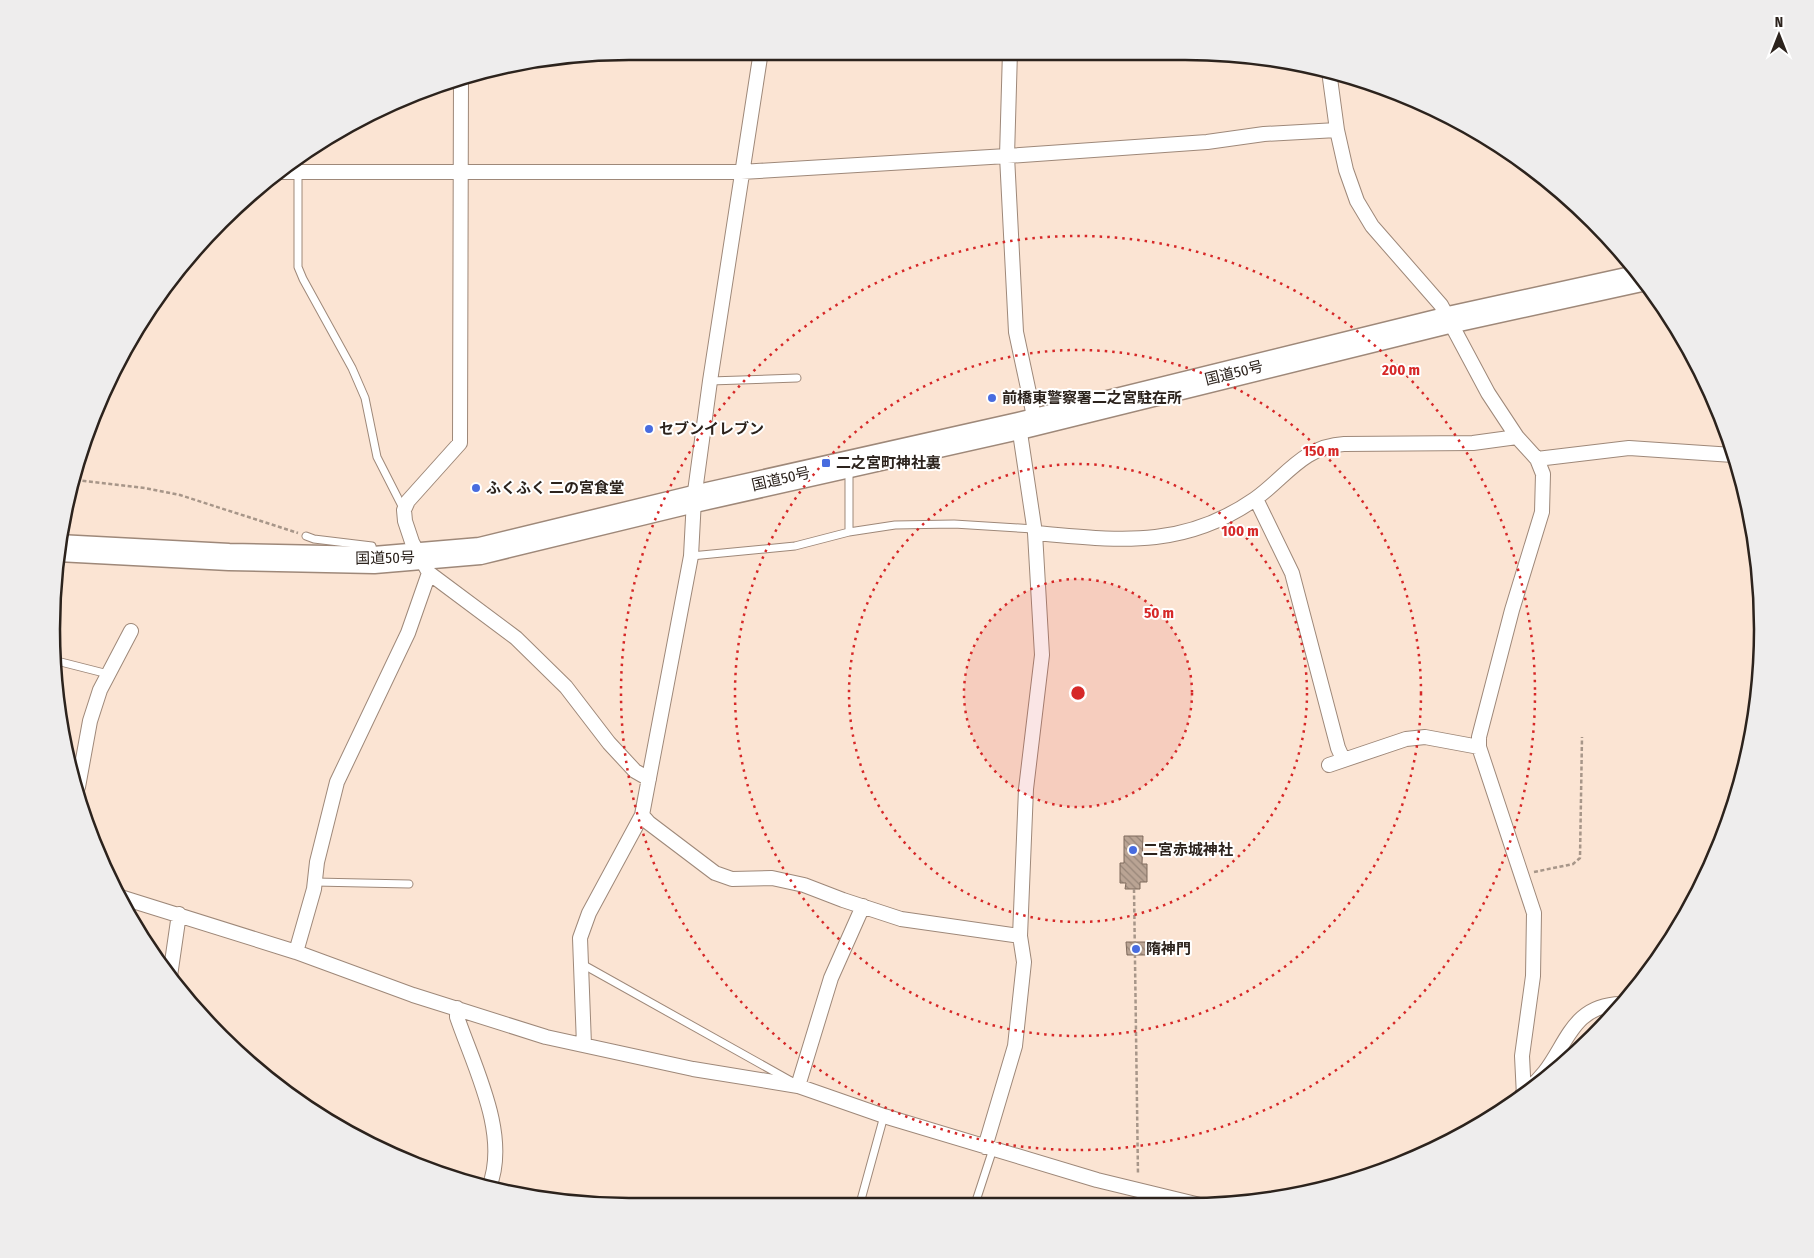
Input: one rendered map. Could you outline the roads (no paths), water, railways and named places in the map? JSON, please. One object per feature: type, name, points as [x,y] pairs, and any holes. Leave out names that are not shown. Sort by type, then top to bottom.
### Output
[{"type":"highway","name":"国道50号","points":[[66,548],[229,557],[374,560],[424,565],[694,499],[1027,423],[1449,320],[1633,280]]},
{"type":"street","points":[[584,1045],[580,938],[589,913],[642,815],[690,556],[694,499],[710,381],[760,60]]},
{"type":"street","points":[[989,1148],[1015,1046],[1024,962],[1020,936],[1026,789],[1042,655],[1027,423],[1016,332],[1007,156],[1010,60]]},
{"type":"street","points":[[1330,79],[1337,130],[1350,185],[1364,213],[1372,226],[1441,305],[1488,393],[1517,437],[1538,459],[1543,474],[1542,512],[1512,610],[1479,737],[1479,746],[1534,914],[1533,976],[1522,1056],[1523,1086]]},
{"type":"street","points":[[461,85],[460,443],[408,501],[404,510],[412,542],[424,565],[516,638],[566,687],[609,743],[635,771],[649,780]]},
{"type":"street","points":[[301,165],[460,172],[741,172],[1207,142],[1264,134],[1337,130]]},
{"type":"street","points":[[1034,531],[1116,540],[1169,536],[1211,523],[1256,499],[1300,459],[1327,446],[1344,444],[1473,443],[1517,437]]},
{"type":"street","points":[[1538,459],[1629,448],[1727,455]]},
{"type":"street","points":[[1256,499],[1292,574],[1338,748],[1343,759]]},
{"type":"street","points":[[296,952],[315,882],[317,862],[337,782],[408,633],[424,565]]},
{"type":"street","points":[[80,778],[90,721],[108,674],[131,631]]},
{"type":"street","points":[[1329,764],[1406,739],[1425,737],[1479,746]]},
{"type":"street","points":[[642,815],[649,823],[715,873],[732,879],[772,878],[804,884],[901,918],[1020,936]]},
{"type":"street","points":[[128,899],[296,952],[412,995],[546,1037],[693,1069],[798,1086],[884,1116],[989,1148],[1167,1198]]},
{"type":"street","points":[[798,1086],[831,978],[863,906]]},
{"type":"street","points":[[172,966],[180,914]]},
{"type":"street","points":[[1550,1065],[1584,1015],[1600,1006],[1612,1005]]},
{"type":"street","points":[[457,1008],[457,1017],[493,1121],[495,1153],[489,1181]]},
{"type":"street","points":[[1143,1198],[1144,1193]]},
{"type":"lane","points":[[298,167],[298,267],[352,368],[364,398],[377,457],[404,510]]},
{"type":"lane","points":[[710,381],[797,378]]},
{"type":"lane","points":[[849,464],[849,532]]},
{"type":"lane","points":[[690,556],[795,546],[849,532],[895,525],[954,524],[1034,531]]},
{"type":"lane","points":[[306,536],[314,539],[372,546],[374,560]]},
{"type":"lane","points":[[61,662],[108,674]]},
{"type":"lane","points":[[315,882],[410,884]]},
{"type":"lane","points":[[582,964],[798,1086]]},
{"type":"lane","points":[[861,1198],[884,1116]]},
{"type":"lane","points":[[976,1198],[989,1148]]},
{"type":"place","name":"前橋東警察署二之宮駐在所","points":[[992,398]]},
{"type":"place","name":"セブンイレブン","points":[[649,429]]},
{"type":"place","name":"二之宮町神社裏","points":[[826,463]]},
{"type":"place","name":"ふくふく 二の宮食堂","points":[[476,488]]},
{"type":"place","name":"二宮赤城神社","points":[[1133,850]]},
{"type":"place","name":"隋神門","points":[[1136,949]]}]
